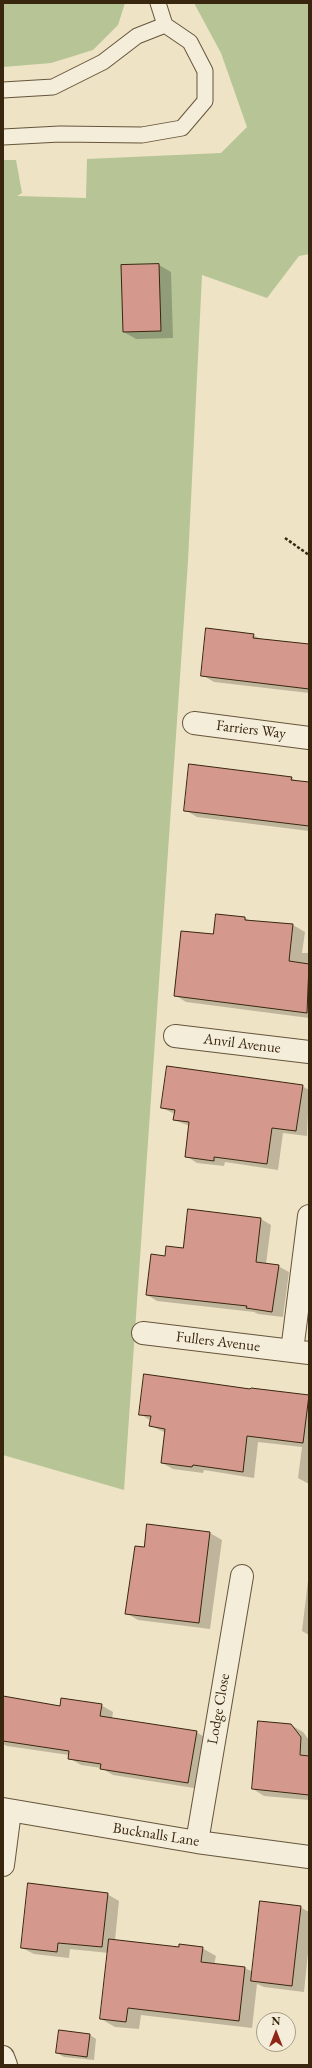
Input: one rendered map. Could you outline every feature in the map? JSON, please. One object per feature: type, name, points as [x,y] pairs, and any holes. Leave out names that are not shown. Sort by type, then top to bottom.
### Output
[{"type":"street","name":"Farriers Way","points":[[194,723],[309,738]]},
{"type":"street","name":"Anvil Avenue","points":[[175,1036],[309,1052]]},
{"type":"street","name":"Fullers Avenue","points":[[143,1333],[301,1352],[309,1216]]},
{"type":"street","name":"Lodge Close","points":[[197,1842],[242,1576]]},
{"type":"street","name":"Bucknalls Lane","points":[[6,1810],[197,1842],[309,1856]]},
{"type":"street","points":[[3,1865],[6,1810]]},
{"type":"street","points":[[3,2057],[6,2065]]},
{"type":"lane","points":[[3,137],[60,134],[142,135],[182,128],[205,101],[205,71],[190,42],[165,26],[158,3]]},
{"type":"lane","points":[[3,90],[53,87],[103,62],[137,36],[165,26]]},
{"type":"path","points":[[286,538],[309,556]]},
{"type":"green space","points":[[3,3],[125,3],[118,25],[93,50],[51,63],[3,67]]},
{"type":"green space","points":[[194,3],[309,3],[309,254],[299,256],[267,298],[202,275],[188,561],[124,1490],[3,1455],[3,160],[16,160],[22,193],[17,196],[86,198],[87,159],[221,153],[247,127],[221,53]]},
{"type":"building","points":[[159,264],[161,331],[123,332],[121,265]]},
{"type":"building","points":[[206,628],[254,634],[253,638],[309,644],[309,689],[201,676]]},
{"type":"building","points":[[189,764],[292,777],[291,780],[309,782],[309,826],[184,811]]},
{"type":"building","points":[[216,914],[245,917],[245,920],[293,924],[289,961],[309,964],[307,1013],[174,996],[181,931],[213,934]]},
{"type":"building","points":[[167,1066],[303,1085],[296,1131],[272,1128],[267,1164],[214,1157],[214,1161],[185,1157],[189,1122],[173,1120],[175,1110],[161,1108]]},
{"type":"building","points":[[188,1209],[261,1218],[256,1262],[279,1265],[272,1312],[246,1308],[247,1306],[146,1295],[151,1254],[165,1256],[166,1246],[183,1248]]},
{"type":"building","points":[[144,1374],[250,1389],[309,1395],[303,1443],[247,1436],[243,1472],[193,1465],[192,1467],[161,1463],[165,1429],[149,1426],[151,1416],[139,1415]]},
{"type":"building","points":[[147,1524],[210,1532],[199,1623],[125,1614],[135,1546],[144,1547]]},
{"type":"building","points":[[3,1696],[60,1706],[61,1698],[102,1704],[100,1716],[197,1731],[188,1783],[100,1769],[101,1764],[68,1759],[69,1751],[3,1741]]},
{"type":"building","points":[[258,1721],[291,1724],[301,1737],[300,1755],[309,1756],[309,1795],[252,1789]]},
{"type":"building","points":[[28,1883],[108,1893],[102,1947],[58,1943],[57,1952],[21,1948]]},
{"type":"building","points":[[260,1901],[301,1906],[292,1986],[251,1981]]},
{"type":"building","points":[[109,1939],[179,1947],[179,1944],[203,1947],[201,1962],[245,1967],[239,2021],[128,2008],[126,2022],[100,2019]]},
{"type":"building","points":[[59,2030],[90,2034],[87,2057],[56,2053]]}]
